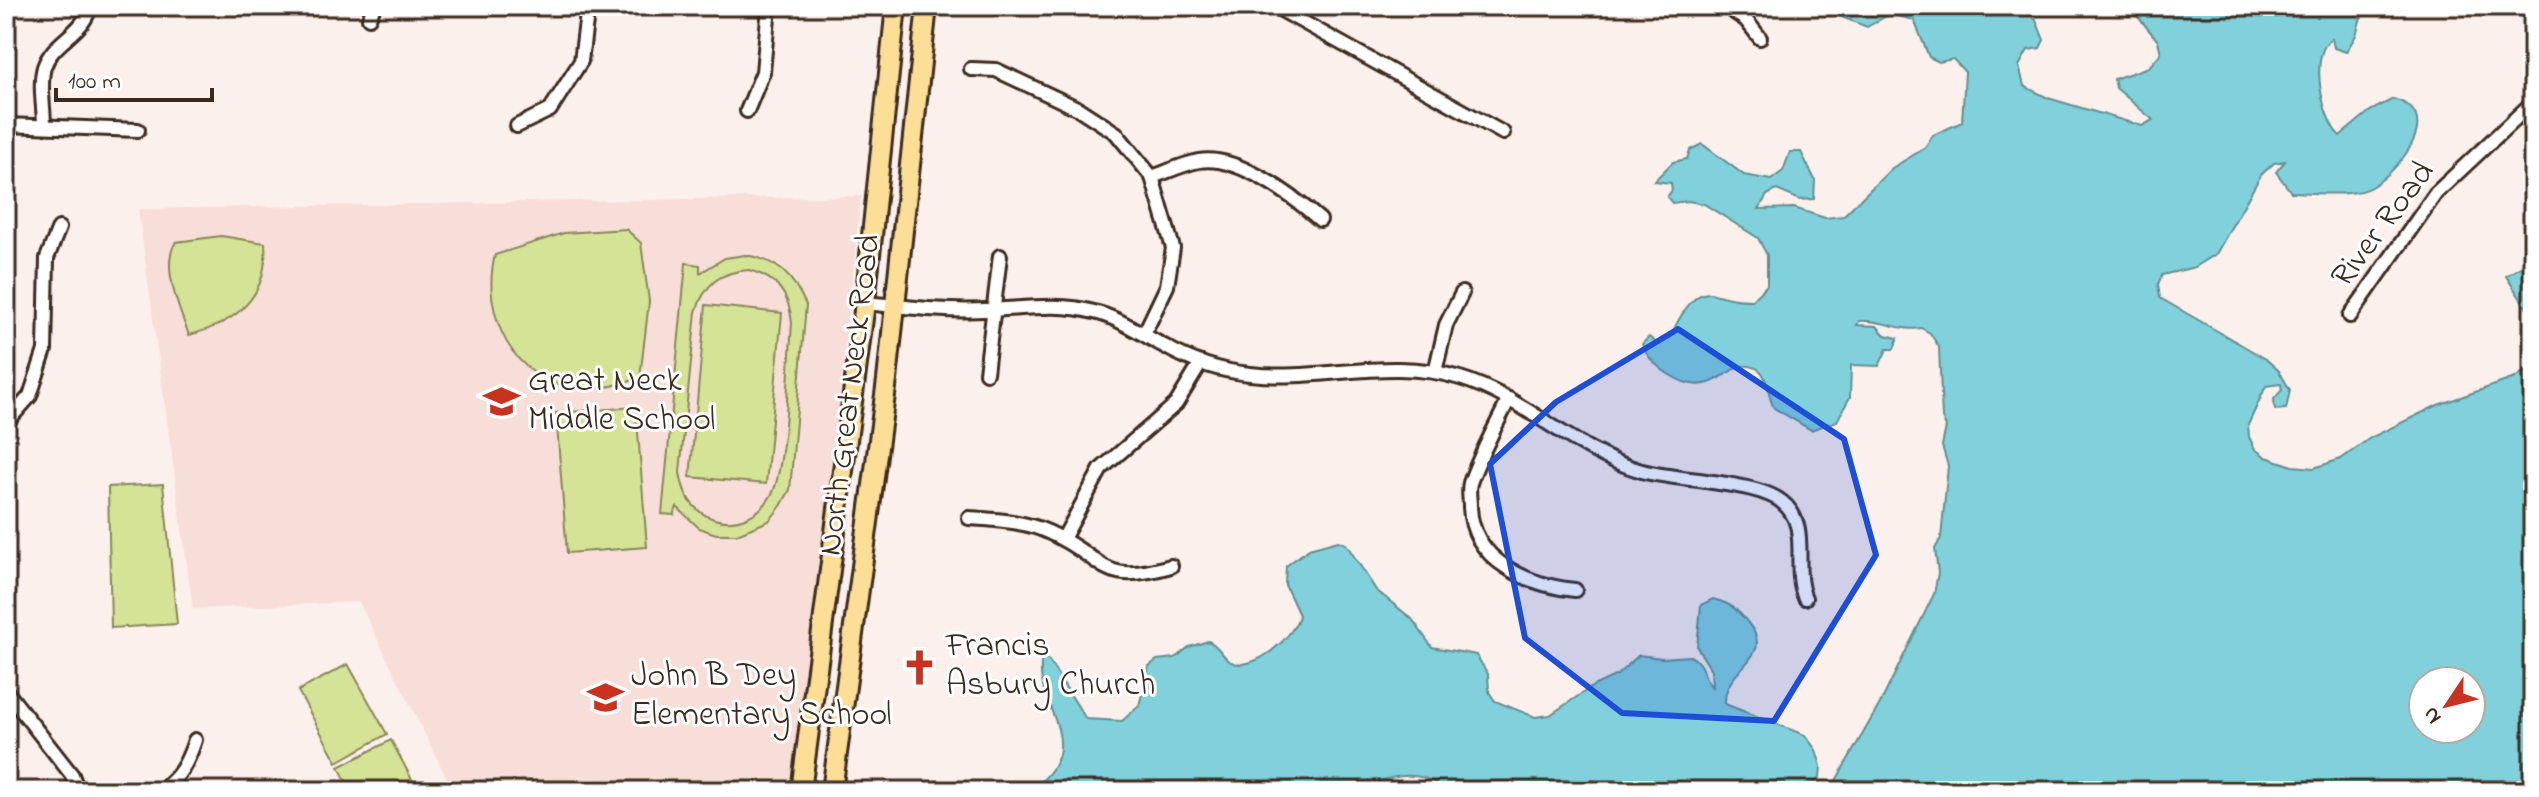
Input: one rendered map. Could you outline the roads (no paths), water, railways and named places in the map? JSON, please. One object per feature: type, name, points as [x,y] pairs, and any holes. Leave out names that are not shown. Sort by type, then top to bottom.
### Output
[{"type":"main road","name":"North Great Neck Road","points":[[801,791],[865,303],[896,6]]},
{"type":"main road","name":"North Great Neck Road","points":[[832,791],[896,306],[927,6]]},
{"type":"street","points":[[44,126],[44,69],[53,50],[84,22],[90,6]]},
{"type":"street","points":[[517,126],[550,110],[581,61],[588,6]]},
{"type":"street","points":[[747,111],[763,72],[769,6]]},
{"type":"street","points":[[1274,6],[1503,133]]},
{"type":"street","points":[[1725,6],[1746,20],[1760,38]]},
{"type":"street","points":[[971,69],[996,70],[1079,109],[1116,133],[1152,177],[1173,248],[1167,286],[1144,334]]},
{"type":"street","name":"River Road","points":[[2350,316],[2436,193],[2533,102]]},
{"type":"street","points":[[6,125],[138,130]]},
{"type":"street","points":[[1152,177],[1201,160],[1229,164],[1289,193],[1320,220]]},
{"type":"street","points":[[6,423],[30,396],[45,350],[47,258],[59,228]]},
{"type":"street","points":[[986,373],[1000,256]]},
{"type":"street","points":[[1435,372],[1446,325],[1462,293]]},
{"type":"street","points":[[865,303],[994,310],[1072,307],[1108,316],[1201,363],[1269,376],[1374,368],[1435,372],[1483,386],[1509,399],[1577,444],[1615,462],[1644,471],[1761,491],[1781,501],[1798,524],[1799,573],[1805,598]]},
{"type":"street","points":[[1063,539],[1101,469],[1176,404],[1201,363]]},
{"type":"street","points":[[1509,399],[1469,486],[1471,529],[1487,553],[1511,570],[1543,587],[1575,590]]},
{"type":"street","points":[[969,518],[1023,524],[1063,539],[1117,574],[1137,575],[1171,566]]},
{"type":"street","points":[[6,691],[72,775],[78,791]]},
{"type":"street","points":[[159,791],[186,765],[195,740]]},
{"type":"water","points":[[1813,6],[2022,6],[2036,20],[2044,40],[2040,48],[2028,50],[2019,66],[2024,86],[2048,98],[2142,126],[2153,120],[2116,88],[2114,79],[2149,67],[2161,53],[2158,41],[2129,6],[2364,6],[2356,35],[2346,52],[2334,48],[2332,38],[2325,46],[2319,71],[2323,102],[2340,136],[2370,111],[2393,99],[2409,106],[2416,117],[2417,129],[2404,156],[2371,187],[2343,193],[2291,192],[2276,172],[2285,161],[2274,163],[2261,175],[2216,254],[2195,267],[2162,275],[2158,284],[2160,298],[2266,359],[2279,371],[2290,390],[2286,409],[2275,410],[2274,399],[2282,390],[2281,384],[2266,386],[2248,425],[2249,437],[2255,449],[2266,457],[2293,466],[2314,468],[2341,459],[2370,438],[2438,405],[2515,378],[2533,365],[2533,791],[1830,791],[1881,702],[1934,594],[1938,573],[1935,549],[1941,538],[1948,466],[1942,446],[1946,427],[1942,418],[1939,347],[1930,333],[1921,328],[1859,321],[1857,325],[1877,326],[1885,335],[1898,338],[1894,349],[1887,349],[1879,366],[1851,365],[1850,397],[1837,421],[1811,430],[1774,408],[1762,373],[1750,366],[1740,366],[1710,383],[1696,385],[1668,374],[1652,360],[1642,344],[1649,337],[1657,343],[1670,338],[1686,308],[1706,293],[1752,300],[1767,285],[1767,255],[1758,238],[1704,204],[1688,201],[1672,203],[1667,197],[1672,190],[1671,183],[1654,181],[1673,162],[1687,159],[1690,150],[1702,144],[1744,175],[1771,180],[1783,171],[1790,152],[1801,152],[1815,180],[1814,199],[1800,200],[1777,190],[1767,195],[1759,209],[1794,208],[1825,218],[1843,216],[1892,168],[1925,148],[1933,135],[1962,122],[1965,72],[1953,59],[1939,62],[1929,57],[1914,20],[1890,14],[1867,27]]},
{"type":"water","points":[[2533,259],[2533,303],[2526,307],[2506,276]]},
{"type":"water","points":[[1338,541],[1346,544],[1376,590],[1412,619],[1432,647],[1476,655],[1488,674],[1489,692],[1495,701],[1535,717],[1550,715],[1593,686],[1617,675],[1639,655],[1662,658],[1690,656],[1698,663],[1712,687],[1711,670],[1697,647],[1701,605],[1713,599],[1730,605],[1756,635],[1757,646],[1732,680],[1725,704],[1805,735],[1816,750],[1821,766],[1820,777],[1808,791],[1445,791],[1431,781],[1416,776],[1401,776],[1348,789],[1029,791],[1049,774],[1058,757],[1060,741],[1041,675],[1042,657],[1049,661],[1086,719],[1122,721],[1139,706],[1149,666],[1157,660],[1175,658],[1189,647],[1208,641],[1228,660],[1240,664],[1262,658],[1282,642],[1299,615],[1285,585],[1286,566],[1309,549]]},
{"type":"place","name":"Great Neck Middle School","points":[[502,402]]},
{"type":"place","name":"Francis Asbury Church","points":[[920,667]]},
{"type":"place","name":"John B Dey Elementary School","points":[[605,697]]}]
